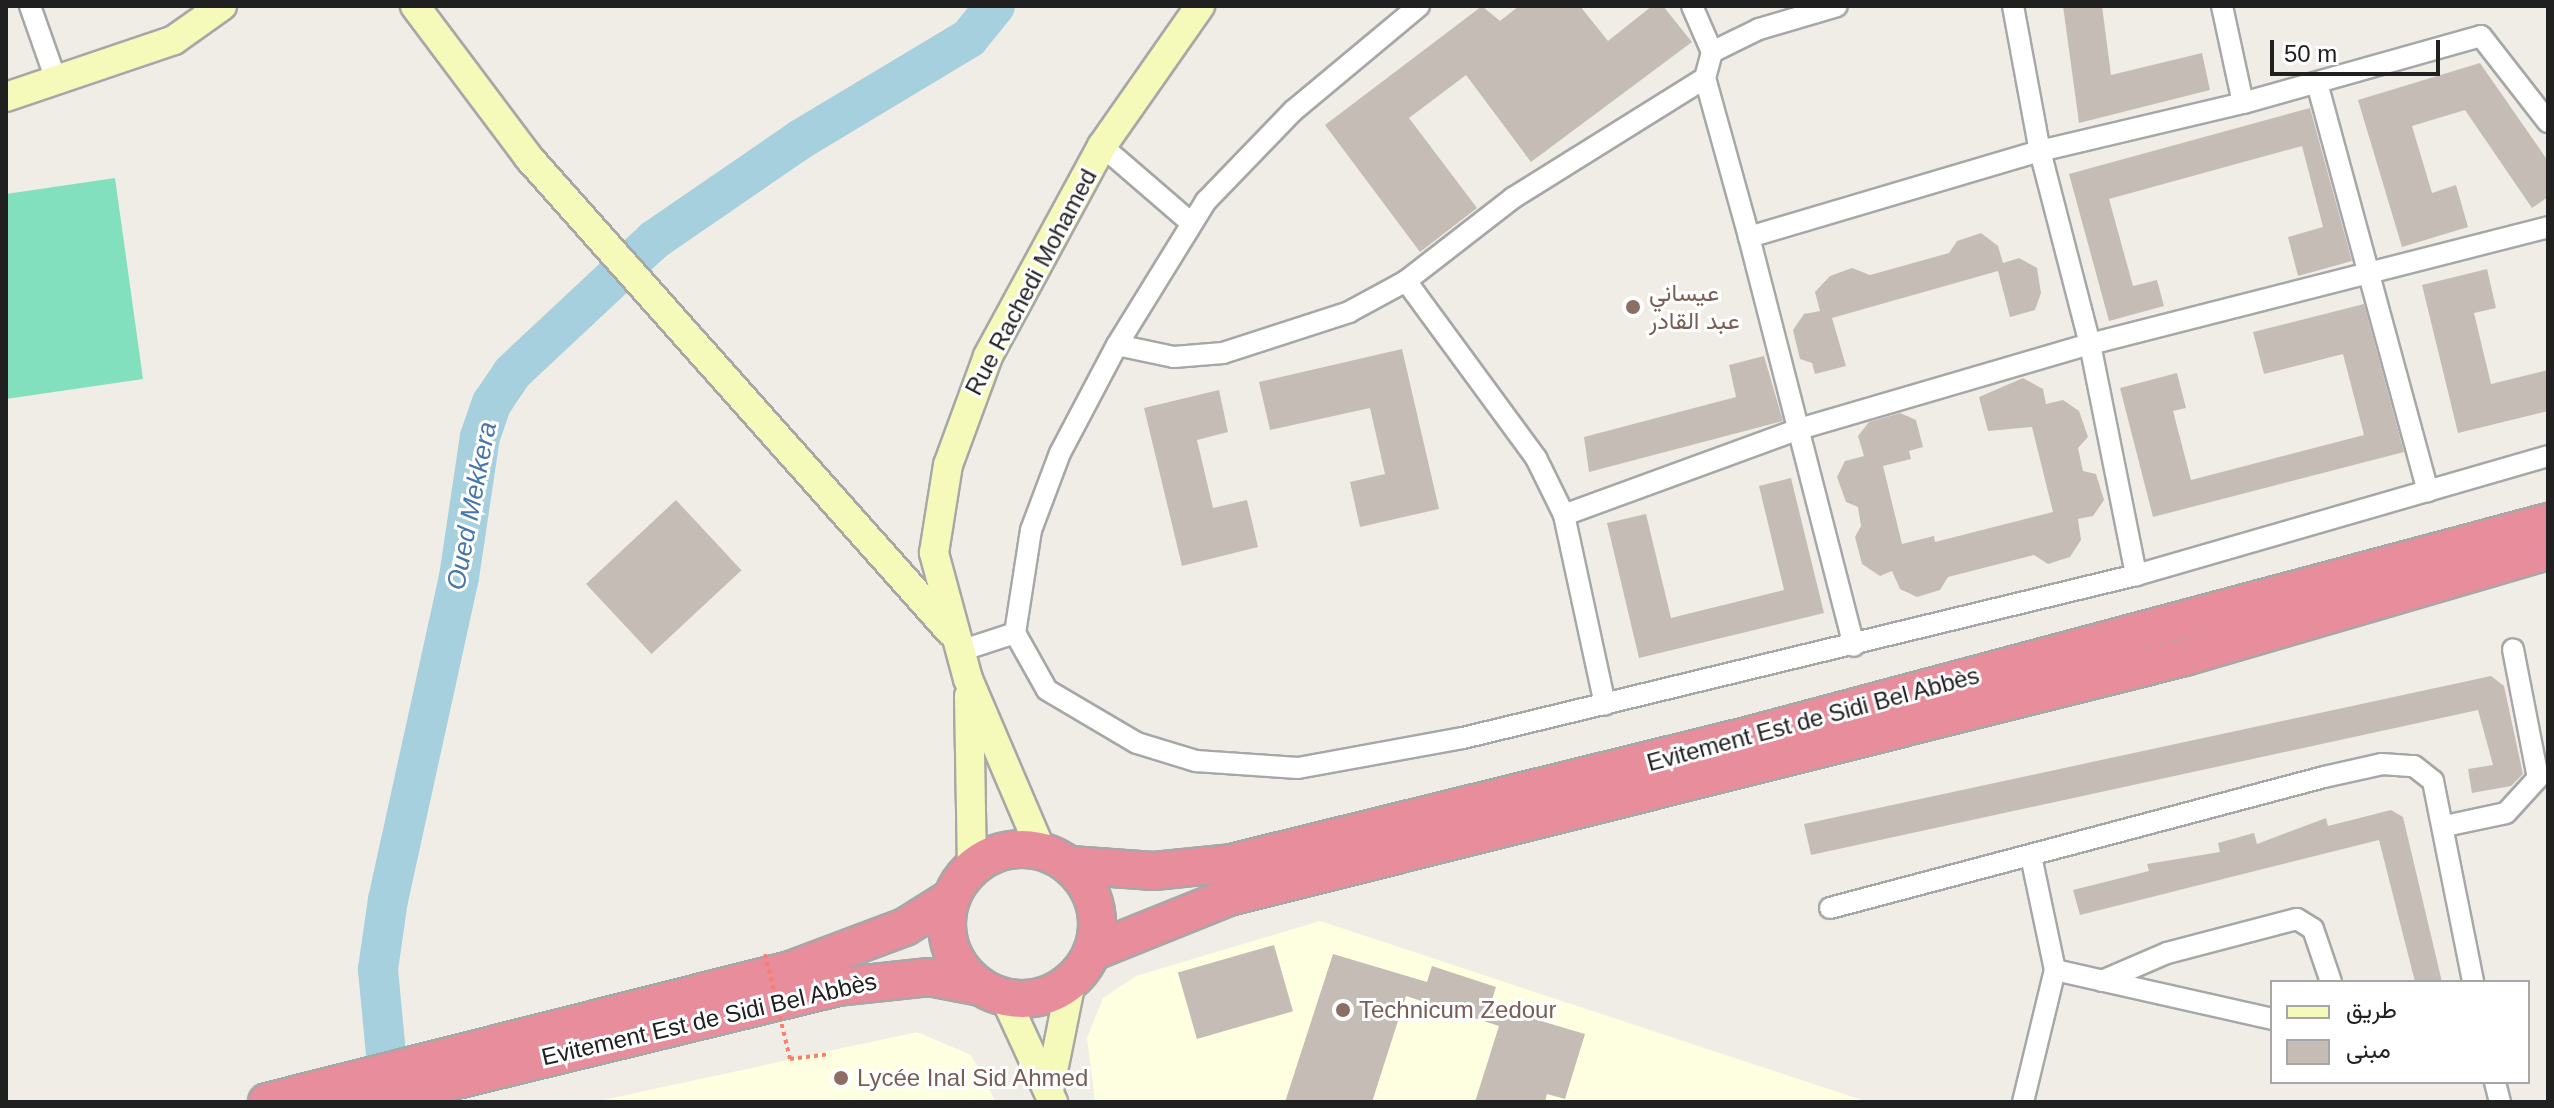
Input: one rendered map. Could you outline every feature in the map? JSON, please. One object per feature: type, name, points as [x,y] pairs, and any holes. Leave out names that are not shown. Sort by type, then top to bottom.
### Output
[{"type":"highway","name":"Evitement Est de Sidi Bel Abbès","points":[[1055,857],[1154,871],[1231,863],[1762,732],[2548,522]]},
{"type":"highway","name":"Evitement Est de Sidi Bel Abbès","points":[[1092,952],[1229,897],[2185,657],[2548,551]]},
{"type":"highway","points":[[997,852],[1055,857],[1097,914],[1092,952],[1071,982],[1035,999],[993,993],[950,948],[951,898],[972,867],[997,852]]},
{"type":"highway","name":"Evitement Est de Sidi Bel Abbès","points":[[434,1071],[790,970],[905,927],[951,898]]},
{"type":"highway","name":"Evitement Est de Sidi Bel Abbès","points":[[434,1071],[887,977],[929,977],[993,993]]},
{"type":"highway","points":[[267,1102],[322,1088],[434,1071]]},
{"type":"highway","points":[[366,1102],[434,1071]]},
{"type":"main road","points":[[6,97],[174,40],[222,6]]},
{"type":"main road","points":[[415,6],[549,179],[958,645]]},
{"type":"main road","name":"Rue Rachedi Mohamed","points":[[968,679],[934,553],[948,465],[988,356],[1102,146],[1200,6]]},
{"type":"main road","points":[[968,679],[1055,857]]},
{"type":"main road","points":[[968,679],[972,867]]},
{"type":"main road","points":[[1052,1094],[1071,982]]},
{"type":"main road","points":[[993,993],[1052,1094]]},
{"type":"street","points":[[30,6],[56,80]]},
{"type":"street","points":[[1419,6],[1294,110],[1190,222],[1117,345],[1060,453],[1031,530],[1015,633],[1047,690],[1137,743],[1196,761],[1298,768],[1605,705],[1854,646],[2136,575],[2548,456]]},
{"type":"street","points":[[1692,6],[1712,52],[1705,78],[1854,646]]},
{"type":"street","points":[[1712,52],[1759,29],[1837,6]]},
{"type":"street","points":[[2013,6],[2040,151],[2090,344],[2136,575]]},
{"type":"street","points":[[2222,6],[2243,103]]},
{"type":"street","points":[[1749,237],[2040,151],[2243,103],[2481,36],[2548,122]]},
{"type":"street","points":[[1117,345],[1174,357],[1223,353],[1349,312],[1406,281],[1513,198],[1705,78]]},
{"type":"street","points":[[2317,83],[2428,491]]},
{"type":"street","points":[[1102,146],[1190,222]]},
{"type":"street","points":[[1564,515],[1799,429],[2090,344],[2371,276],[2548,227]]},
{"type":"street","points":[[1406,281],[1536,458],[1564,515],[1605,705]]},
{"type":"street","points":[[958,645],[1015,633]]},
{"type":"street","points":[[2445,826],[2506,813],[2538,778],[2513,649]]},
{"type":"street","points":[[1830,908],[2382,764],[2425,772],[2445,826],[2473,980]]},
{"type":"street","points":[[2023,1102],[2055,970],[2031,856]]},
{"type":"street","points":[[2102,981],[2167,953],[2297,919],[2313,929],[2330,980]]},
{"type":"street","points":[[2055,970],[2270,1019]]},
{"type":"path","points":[[765,954],[790,1059],[830,1054]]},
{"type":"shaded area","name":"Technicum Zedour","points":[[1320,921],[1868,1102],[1095,1102],[1087,1038],[1103,998],[1136,976]]},
{"type":"shaded area","name":"Lycée Inal Sid Ahmed","points":[[917,1032],[971,1055],[996,1102],[594,1102]]},
{"type":"green space","points":[[115,178],[143,379],[6,399],[6,194]]},
{"type":"building","points":[[1482,6],[1500,21],[1519,6],[1580,6],[1608,41],[1652,6],[1663,6],[1692,42],[1531,162],[1466,75],[1409,118],[1477,208],[1420,252],[1325,125]]},
{"type":"building","points":[[2063,6],[2102,6],[2111,75],[2202,53],[2210,90],[2079,123]]},
{"type":"building","points":[[2480,63],[2548,161],[2548,197],[2532,208],[2465,110],[2412,126],[2432,193],[2456,185],[2468,227],[2402,247],[2358,100]]},
{"type":"building","points":[[2310,108],[2352,261],[2298,276],[2288,237],[2323,227],[2302,146],[2109,199],[2133,286],[2157,280],[2164,306],[2109,321],[2069,174]]},
{"type":"building","points":[[1981,233],[1998,246],[2003,263],[2019,258],[2037,268],[2041,293],[2035,310],[2010,317],[1998,271],[1832,318],[1846,366],[1815,374],[1812,363],[1800,359],[1793,330],[1804,314],[1820,311],[1815,292],[1830,276],[1852,268],[1870,275],[1949,253],[1957,241]]},
{"type":"building","points":[[2487,269],[2496,308],[2474,313],[2491,384],[2548,370],[2548,411],[2458,433],[2422,285]]},
{"type":"building","points":[[2364,304],[2404,452],[2153,517],[2120,388],[2177,373],[2186,408],[2173,411],[2191,480],[2364,435],[2343,354],[2264,374],[2253,332]]},
{"type":"building","points":[[1402,349],[1439,509],[1360,527],[1350,482],[1385,474],[1370,408],[1270,430],[1259,382]]},
{"type":"building","points":[[1764,356],[1783,421],[1589,472],[1584,437],[1736,397],[1729,365]]},
{"type":"building","points":[[2023,378],[2043,389],[2046,404],[2063,400],[2079,411],[2088,437],[2078,448],[2083,471],[2096,474],[2104,500],[2093,516],[2078,519],[2081,540],[2070,557],[2048,564],[2034,555],[1948,577],[1940,590],[1917,597],[1900,589],[1892,571],[1880,576],[1862,564],[1855,537],[1861,526],[1858,507],[1846,502],[1837,477],[1845,461],[1864,456],[1858,436],[1869,422],[1900,413],[1916,420],[1923,447],[1909,451],[1911,459],[1883,466],[1902,544],[1934,536],[1935,542],[2053,512],[2032,427],[1988,431],[1979,397]]},
{"type":"building","points":[[1219,390],[1228,432],[1197,440],[1213,508],[1247,500],[1258,547],[1182,566],[1144,408]]},
{"type":"building","points":[[1791,478],[1824,613],[1639,658],[1607,523],[1646,514],[1671,618],[1784,590],[1759,486]]},
{"type":"building","points":[[676,500],[741,570],[652,654],[586,584]]},
{"type":"building","points":[[2491,676],[2504,686],[2523,774],[2511,786],[2472,793],[2468,769],[2493,765],[2478,710],[1811,855],[1804,824]]},
{"type":"building","points":[[2391,810],[2403,817],[2442,980],[2414,980],[2379,840],[2080,915],[2073,890],[2149,871],[2147,864],[2220,852],[2218,843],[2254,833],[2257,844],[2326,818],[2328,826]]},
{"type":"building","points":[[1274,945],[1293,1011],[1197,1039],[1178,973]]},
{"type":"building","points":[[1333,954],[1427,982],[1432,966],[1496,987],[1490,1006],[1585,1034],[1565,1099],[1547,1094],[1545,1102],[1475,1102],[1499,1026],[1406,996],[1372,1102],[1285,1102]]},
{"type":"waterway","name":"Oued Mekkera","points":[[382,1102],[389,1086],[378,969],[388,900],[459,577],[480,437],[492,403],[512,373],[654,240],[801,139],[969,38],[995,6]]},
{"type":"place","name":"عيساني عبد القادر","points":[[1633,307]]},
{"type":"place","name":"Technicum Zedour","points":[[1343,1010]]},
{"type":"place","name":"Lycée Inal Sid Ahmed","points":[[841,1078]]}]
